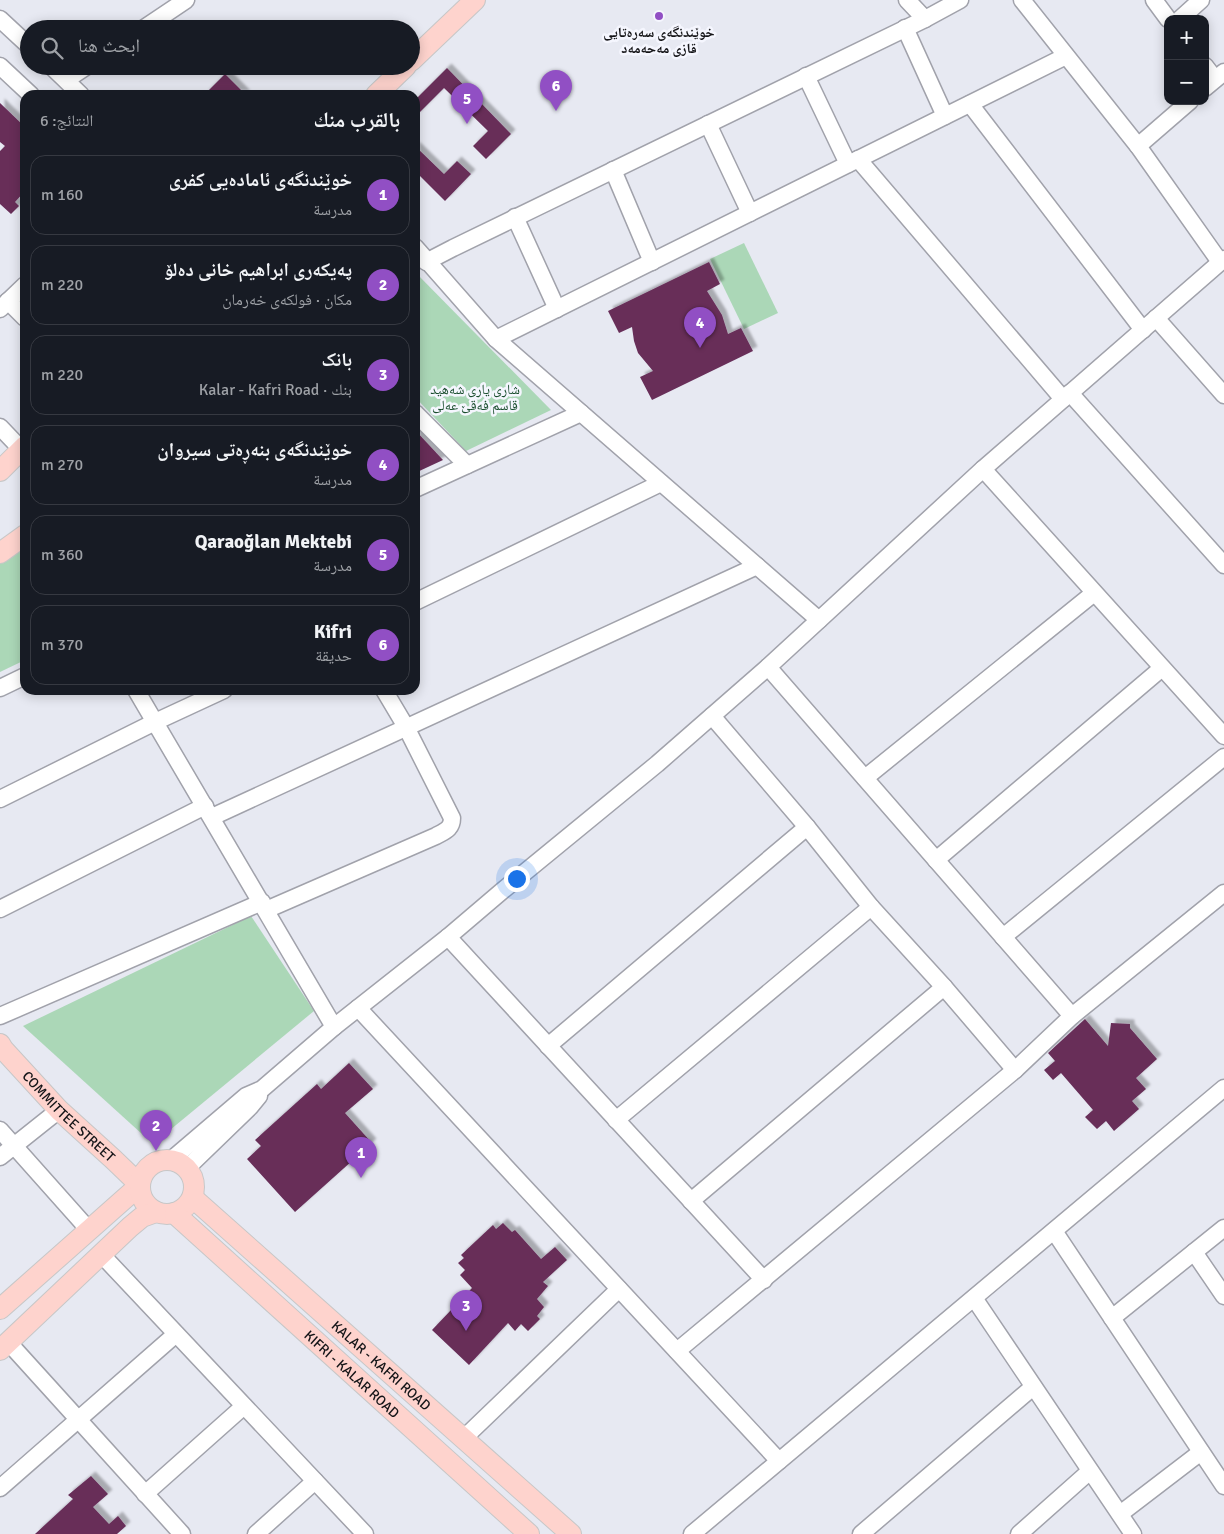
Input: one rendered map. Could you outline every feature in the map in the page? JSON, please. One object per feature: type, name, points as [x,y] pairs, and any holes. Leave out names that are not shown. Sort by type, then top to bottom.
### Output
[{"type":"main road","points":[[420,52],[475,0]]},
{"type":"main road","points":[[381,90],[397,75]]},
{"type":"main road","points":[[0,471],[20,451]]},
{"type":"main road","points":[[0,553],[20,539]]},
{"type":"main road","name":"COMMITTEE STREET","points":[[1,1047],[59,1110],[140,1185]]},
{"type":"main road","points":[[4,1346],[142,1217],[165,1213],[182,1210],[188,1205],[193,1198],[195,1190],[192,1175],[179,1164],[157,1161],[145,1171],[140,1185],[141,1194],[144,1201],[165,1213]]},
{"type":"main road","points":[[0,1309],[140,1185]]},
{"type":"main road","name":"KALAR - KAFRI ROAD","points":[[193,1198],[571,1534]]},
{"type":"main road","name":"KIFRI - KALAR ROAD","points":[[165,1213],[529,1534]]},
{"type":"street","points":[[156,20],[186,0]]},
{"type":"street","points":[[907,0],[925,19]]},
{"type":"street","points":[[426,262],[925,19],[960,0]]},
{"type":"street","points":[[179,1164],[254,1103],[262,1089],[334,1027],[448,937],[712,716],[768,667],[983,469],[1222,260],[1138,146],[1022,0]]},
{"type":"street","points":[[1154,0],[1165,15]]},
{"type":"street","points":[[1184,15],[1201,0]]},
{"type":"street","points":[[0,19],[20,38]]},
{"type":"street","points":[[905,28],[945,116]]},
{"type":"street","points":[[496,339],[1066,56]]},
{"type":"street","points":[[0,66],[26,90]]},
{"type":"street","points":[[61,75],[76,90]]},
{"type":"street","points":[[66,80],[74,75]]},
{"type":"street","points":[[806,76],[853,162],[1224,565]]},
{"type":"street","points":[[970,104],[1142,330]]},
{"type":"street","points":[[1138,146],[1185,105]]},
{"type":"street","points":[[708,124],[750,213]]},
{"type":"street","points":[[613,170],[652,262]]},
{"type":"street","points":[[515,217],[558,309]]},
{"type":"street","points":[[420,254],[496,339],[819,620]]},
{"type":"street","points":[[20,290],[4,305],[20,315]]},
{"type":"street","points":[[1156,318],[1224,395]]},
{"type":"street","points":[[420,487],[581,413]]},
{"type":"street","points":[[420,418],[467,465]]},
{"type":"street","points":[[0,428],[20,445]]},
{"type":"street","points":[[983,469],[1224,736]]},
{"type":"street","points":[[420,600],[661,483]]},
{"type":"street","points":[[0,909],[208,812],[406,727],[757,566]]},
{"type":"street","points":[[865,778],[1094,593]]},
{"type":"street","points":[[768,667],[1072,1016]]},
{"type":"street","points":[[936,860],[1162,668]]},
{"type":"street","points":[[0,688],[20,678]]},
{"type":"street","points":[[139,695],[334,1027]]},
{"type":"street","points":[[0,799],[213,695]]},
{"type":"street","points":[[0,1016],[448,830],[452,824],[452,818],[406,727],[387,695]]},
{"type":"street","points":[[712,716],[807,827],[871,907],[944,987],[1015,1070]]},
{"type":"street","points":[[1003,937],[1224,757]]},
{"type":"street","points":[[548,1046],[807,827]]},
{"type":"street","points":[[677,1351],[1015,1070],[1072,1016],[1224,893]]},
{"type":"street","points":[[616,1120],[871,907]]},
{"type":"street","points":[[448,937],[764,1280]]},
{"type":"street","points":[[691,1201],[944,987]]},
{"type":"street","points":[[358,1008],[779,1461]]},
{"type":"street","points":[[692,1534],[1224,1088]]},
{"type":"street","points":[[0,1157],[59,1110]]},
{"type":"street","points":[[0,1130],[89,1230]]},
{"type":"street","points":[[1112,1318],[1224,1228]]},
{"type":"street","points":[[1054,1230],[1224,1486]]},
{"type":"street","points":[[1194,1252],[1224,1296]]},
{"type":"street","points":[[101,1254],[364,1534]]},
{"type":"street","points":[[463,1439],[619,1289]]},
{"type":"street","points":[[974,1298],[1133,1534]]},
{"type":"street","points":[[0,1488],[176,1334]]},
{"type":"street","points":[[4,1346],[78,1419],[182,1534]]},
{"type":"street","points":[[861,1534],[1033,1386]]},
{"type":"street","points":[[145,1494],[244,1406]]},
{"type":"street","points":[[1120,1514],[1201,1452]]},
{"type":"street","points":[[1019,1534],[1090,1471]]},
{"type":"street","points":[[256,1534],[315,1481]]},
{"type":"green space","points":[[744,243],[778,313],[744,329],[710,259]]},
{"type":"green space","name":"شاری یاری شەهید قاسم فەقێ عەلی","points":[[420,277],[551,410],[466,451],[420,402]]},
{"type":"green space","points":[[20,549],[20,662],[0,672],[0,559]]},
{"type":"green space","points":[[251,916],[314,1011],[153,1144],[23,1026]]},
{"type":"building","points":[[447,68],[511,134],[486,159],[473,146],[488,131],[444,88],[420,112],[420,95]]},
{"type":"building","points":[[226,75],[241,90],[209,90]]},
{"type":"building","points":[[0,103],[20,122],[20,196],[15,202],[19,206],[11,214],[0,204],[0,151],[5,146],[0,142]]},
{"type":"building","points":[[420,151],[444,174],[457,161],[471,174],[445,201],[420,176]]},
{"type":"building","points":[[709,262],[720,284],[707,291],[722,315],[728,334],[741,328],[753,351],[652,400],[640,377],[653,371],[638,353],[632,327],[619,333],[608,311]]},
{"type":"building","points":[[420,435],[443,460],[420,471]]},
{"type":"building","points":[[1085,1019],[1108,1046],[1111,1023],[1130,1024],[1130,1028],[1157,1059],[1136,1078],[1146,1089],[1132,1101],[1139,1109],[1114,1131],[1106,1121],[1097,1129],[1085,1117],[1093,1110],[1061,1073],[1053,1080],[1044,1070],[1055,1061],[1048,1053]]},
{"type":"building","points":[[349,1063],[373,1089],[345,1113],[372,1143],[295,1212],[247,1159],[261,1146],[255,1140],[317,1084],[321,1089]]},
{"type":"building","points":[[503,1223],[512,1232],[515,1230],[541,1259],[555,1247],[567,1260],[543,1282],[548,1286],[537,1299],[544,1307],[537,1316],[540,1319],[528,1331],[521,1324],[515,1331],[508,1323],[469,1365],[432,1330],[472,1288],[460,1275],[465,1270],[458,1263],[464,1258],[461,1255],[493,1225],[496,1229]]},
{"type":"building","points":[[91,1476],[108,1494],[93,1507],[109,1524],[118,1516],[126,1526],[117,1534],[35,1534],[73,1499],[68,1495]]},
{"type":"place","name":"خوێندنگەی سەرەتایی قازی مەحەمەد","points":[[659,16]]},
{"type":"place","name":"Kifri","points":[[556,111]]},
{"type":"place","name":"Qaraoğlan Mektebi","points":[[467,124]]},
{"type":"place","name":"خوێندنگەی بنەڕەتی سیروان","points":[[700,348]]},
{"type":"place","name":"پەیکەری ابراهیم خانی دەلۆ","points":[[156,1151]]},
{"type":"place","name":"خوێندنگەی ئامادەیی کفری","points":[[361,1178]]},
{"type":"place","name":"بانک","points":[[466,1331]]}]
